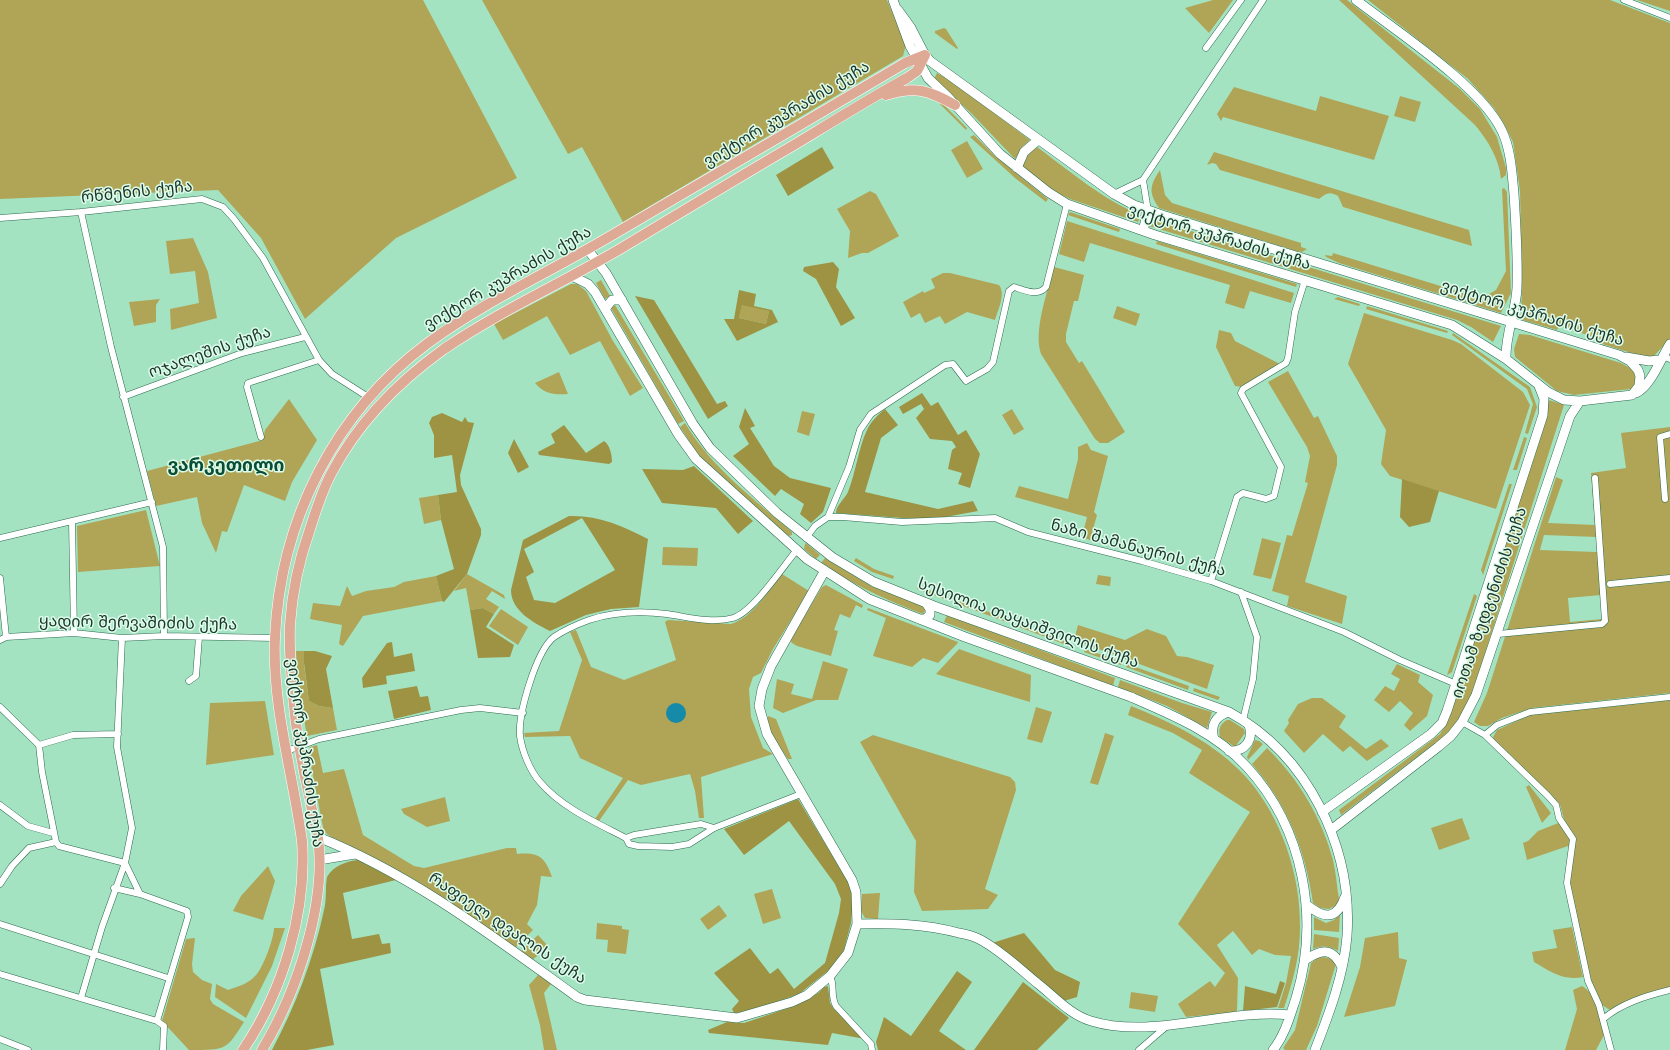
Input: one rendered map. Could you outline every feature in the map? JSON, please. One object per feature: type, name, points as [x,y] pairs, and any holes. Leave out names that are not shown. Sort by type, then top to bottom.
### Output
[{"type":"main road","points":[[893,0],[898,10],[903,31],[920,60]]},
{"type":"main road","points":[[1356,0],[1448,71],[1476,96],[1493,116],[1502,131],[1509,150],[1517,239],[1517,290],[1512,323],[1507,343],[1506,359]]},
{"type":"main road","name":"ვიქტორ კუპრაძის ქუჩა","points":[[262,1050],[278,1022],[308,940],[316,903],[319,860],[318,837],[299,747],[291,674],[290,623],[297,571],[320,499],[330,476],[345,450],[361,428],[403,382],[447,347],[496,317],[598,261],[907,78],[920,60]]},
{"type":"main road","name":"ვიქტორ კუპრაძის ქუჩა","points":[[920,60],[938,67],[1114,194],[1148,211],[1619,355],[1630,361],[1638,370],[1640,376],[1639,386],[1632,395],[1580,402],[1559,398],[1539,386],[1506,359],[1452,324],[1143,231],[1067,204],[1048,192],[1000,154],[928,78],[920,60]]},
{"type":"main road","name":"ვიქტორ კუპრაძის ქუჩა","points":[[243,1050],[270,1001],[286,958],[301,902],[304,859],[298,809],[287,751],[277,675],[275,638],[284,569],[295,527],[319,469],[334,443],[368,397],[408,359],[468,316],[588,250],[920,60]]},
{"type":"main road","points":[[871,99],[902,90],[920,90],[931,92],[955,105]]},
{"type":"main road","points":[[1017,168],[1024,152],[1038,140]]},
{"type":"main road","points":[[1143,231],[1148,211]]},
{"type":"main road","name":"სესილია თაყაიშვილის ქუჩა","points":[[588,250],[598,261],[693,424],[710,448],[806,538],[832,557],[874,582],[949,612],[1229,712],[1246,723],[1276,747],[1296,768],[1331,830],[1342,869],[1345,896],[1347,936],[1342,967],[1331,1006],[1315,1050]]},
{"type":"main road","name":"სესილია თაყაიშვილის ქუჩა","points":[[572,276],[592,288],[678,434],[696,459],[796,551],[824,572],[869,599],[942,628],[1131,697],[1189,723],[1229,751],[1256,778],[1282,820],[1298,857],[1307,905],[1305,960],[1290,1015],[1283,1034],[1273,1050]]},
{"type":"main road","points":[[605,309],[612,300],[622,300]]},
{"type":"main road","points":[[492,303],[496,317]]},
{"type":"main road","points":[[1632,395],[1645,387],[1664,358],[1670,344]]},
{"type":"main road","points":[[1619,355],[1649,361],[1664,358]]},
{"type":"main road","name":"იოთამ ზედგენიძის ქუჩა","points":[[1322,812],[1438,728],[1445,718],[1543,415],[1544,400],[1539,386]]},
{"type":"main road","name":"იოთამ ზედგენიძის ქუჩა","points":[[1331,830],[1438,747],[1451,736],[1462,722],[1476,695],[1498,634],[1568,421],[1574,409],[1580,402]]},
{"type":"main road","points":[[784,540],[794,540],[797,531]]},
{"type":"main road","points":[[796,551],[806,538]]},
{"type":"main road","points":[[284,569],[297,571]]},
{"type":"main road","name":"რაფიელ დვალის ქუჩა","points":[[318,837],[357,854],[409,881],[577,997],[585,1000],[737,1018],[747,1017],[792,1002],[807,995],[830,976],[848,953],[857,924],[856,892],[852,880],[767,734],[759,706],[762,689],[771,666],[824,572]]},
{"type":"main road","points":[[919,619],[925,619],[930,615],[930,609],[926,603]]},
{"type":"main road","points":[[942,628],[942,616],[949,612]]},
{"type":"main road","points":[[277,675],[291,674]]},
{"type":"main road","points":[[1214,740],[1212,729],[1214,723],[1220,716],[1229,712]]},
{"type":"main road","points":[[1229,751],[1242,749],[1247,746],[1251,732],[1246,723]]},
{"type":"main road","points":[[304,859],[319,860],[346,854],[357,854]]},
{"type":"main road","points":[[1307,905],[1319,914],[1329,916],[1338,911],[1345,896]]},
{"type":"main road","points":[[857,924],[905,924],[940,928],[979,939],[1038,984],[1067,1009],[1089,1021],[1110,1026],[1169,1024],[1279,1014],[1290,1015]]},
{"type":"main road","points":[[1305,960],[1315,954],[1328,952],[1338,958],[1342,967]]},
{"type":"street","points":[[1206,48],[1241,0]]},
{"type":"street","points":[[1114,194],[1143,180],[1263,0]]},
{"type":"street","points":[[1624,0],[1670,18]]},
{"type":"street","points":[[1143,180],[1148,211]]},
{"type":"street","name":"რწმენის ქუჩა","points":[[0,218],[81,212],[202,199],[223,207],[264,258],[305,337],[319,360],[332,374],[368,397]]},
{"type":"street","points":[[806,538],[816,526],[828,518],[850,467],[860,430],[871,414],[945,365],[953,364],[966,381],[990,367],[993,362],[1009,291],[1014,287],[1041,292],[1046,287],[1067,204]]},
{"type":"street","points":[[81,212],[123,397],[163,547],[164,636]]},
{"type":"street","points":[[1211,580],[1237,497],[1243,493],[1266,499],[1274,496],[1281,467],[1241,394],[1243,390],[1286,363],[1295,312],[1305,280]]},
{"type":"street","name":"ოჯალეშის ქუჩა","points":[[123,397],[242,353],[305,337]]},
{"type":"street","points":[[261,437],[247,388],[248,383],[319,360]]},
{"type":"street","points":[[1665,499],[1660,437],[1670,434]]},
{"type":"street","points":[[1498,634],[1602,624],[1604,621],[1595,478]]},
{"type":"street","points":[[0,538],[152,502]]},
{"type":"street","name":"ნაზი შამანაურის ქუჩა","points":[[828,518],[843,517],[902,522],[995,518],[1028,532],[1211,580],[1344,632],[1412,665],[1456,684]]},
{"type":"street","points":[[72,521],[74,633]]},
{"type":"street","points":[[796,551],[750,608],[733,618],[706,620],[653,613],[611,615],[589,620],[553,638],[535,667],[527,690],[520,735],[526,758],[540,782],[563,802],[626,838],[629,844],[638,846],[682,846],[689,844],[714,828],[801,794]]},
{"type":"street","points":[[0,578],[3,638]]},
{"type":"street","points":[[1610,584],[1670,578]]},
{"type":"street","points":[[1241,592],[1257,636],[1254,679],[1246,723]]},
{"type":"street","name":"ყადირ შერვაშიძის ქუჩა","points":[[3,638],[74,633],[122,638],[164,636],[275,638]]},
{"type":"street","points":[[190,681],[196,676],[199,637]]},
{"type":"street","points":[[81,998],[114,888],[125,863],[132,828],[117,747],[122,638]]},
{"type":"street","points":[[1486,735],[1497,725],[1530,712],[1670,697]]},
{"type":"street","points":[[0,707],[39,745],[42,772],[56,842],[59,846],[125,863],[140,894]]},
{"type":"street","points":[[287,751],[319,739],[461,710],[480,708],[523,713]]},
{"type":"street","points":[[1462,722],[1486,735],[1548,796],[1556,805],[1559,818],[1571,834],[1573,846],[1567,883],[1588,981],[1597,998],[1604,1018],[1611,1050]]},
{"type":"street","points":[[39,745],[72,735],[118,734]]},
{"type":"street","points":[[0,805],[28,826],[53,833]]},
{"type":"street","points":[[626,838],[634,835],[701,824],[714,828]]},
{"type":"street","points":[[0,884],[12,866],[29,848],[56,842]]},
{"type":"street","points":[[114,888],[140,894],[187,911],[188,917],[168,978],[157,1021]]},
{"type":"street","points":[[0,924],[168,978]]},
{"type":"street","points":[[0,974],[157,1021],[164,1026],[163,1050]]},
{"type":"street","points":[[830,976],[832,980],[832,1000],[870,1044],[872,1050]]},
{"type":"street","points":[[1604,1018],[1620,1007],[1670,990]]},
{"type":"street","points":[[1139,1050],[1169,1024]]},
{"type":"street","points":[[0,1039],[28,1050]]},
{"type":"shaded area","points":[[0,0],[423,0],[517,178],[396,238],[305,319],[261,238],[218,190],[0,199]]},
{"type":"shaded area","points":[[482,0],[887,0],[906,45],[903,56],[623,222],[582,147],[568,154]]},
{"type":"shaded area","points":[[1213,0],[1233,0],[1209,33],[1185,8]]},
{"type":"shaded area","points":[[1339,0],[1347,0],[1460,89],[1480,109],[1497,137],[1506,168],[1506,175],[1501,179],[1498,164],[1492,150],[1475,125]]},
{"type":"shaded area","points":[[1368,0],[1610,0],[1670,23],[1670,339],[1653,357],[1644,357],[1599,343],[1600,339],[1559,326],[1557,330],[1523,320],[1521,316],[1522,285],[1520,191],[1513,142],[1494,108],[1468,79]]},
{"type":"shaded area","points":[[1637,0],[1670,0],[1670,11]]},
{"type":"shaded area","points":[[944,28],[958,48],[957,49],[935,33],[935,31]]},
{"type":"shaded area","points":[[937,73],[954,83],[1030,140],[1023,146],[1015,159],[972,114],[934,79]]},
{"type":"shaded area","points":[[1234,87],[1316,111],[1320,96],[1389,116],[1374,160],[1223,117],[1221,121],[1217,114]]},
{"type":"shaded area","points":[[1400,96],[1421,102],[1415,122],[1394,116]]},
{"type":"shaded area","points":[[939,100],[967,128],[966,130],[938,102]]},
{"type":"shaded area","points":[[974,135],[995,156],[1048,199],[1046,202],[1015,178],[970,137]]},
{"type":"shaded area","points":[[967,141],[983,169],[967,178],[951,150]]},
{"type":"shaded area","points":[[822,147],[834,168],[788,196],[776,175]]},
{"type":"shaded area","points":[[1037,147],[1100,193],[1127,209],[1141,215],[1138,222],[1070,199],[1050,189],[1023,166],[1028,154]]},
{"type":"shaded area","points":[[1214,152],[1469,230],[1472,246],[1343,207],[1338,196],[1330,193],[1319,199],[1220,170],[1216,164],[1212,163],[1207,165]]},
{"type":"shaded area","points":[[1160,170],[1165,195],[1172,203],[1301,243],[1301,247],[1307,249],[1302,252],[1296,251],[1159,208],[1153,197],[1152,184]]},
{"type":"shaded area","points":[[1504,188],[1507,192],[1511,293],[1501,313],[1339,263],[1326,257],[1325,255],[1332,256],[1333,253],[1473,296],[1489,294],[1496,290],[1506,271],[1502,189]]},
{"type":"shaded area","points":[[870,191],[876,194],[899,236],[868,253],[862,253],[848,258],[850,231],[837,209]]},
{"type":"shaded area","points":[[1070,212],[1120,229],[1119,232],[1068,215]]},
{"type":"shaded area","points":[[1152,219],[1501,326],[1493,342],[1471,327],[1457,320],[1149,226]]},
{"type":"shaded area","points":[[1067,221],[1294,293],[1291,303],[1250,291],[1244,309],[1225,303],[1230,285],[1090,243],[1084,262],[1059,254]]},
{"type":"shaded area","points":[[193,238],[208,272],[217,318],[171,330],[170,309],[199,303],[195,271],[170,274],[166,241]]},
{"type":"shaded area","points":[[1157,241],[1297,284],[1296,287],[1156,244]]},
{"type":"shaded area","points":[[833,262],[839,269],[836,287],[855,318],[841,326],[816,279],[803,271],[804,267]]},
{"type":"shaded area","points":[[1054,267],[1084,275],[1078,301],[1074,301],[1066,334],[1066,342],[1079,363],[1082,361],[1125,432],[1108,443],[1100,443],[1095,439],[1041,354],[1039,344],[1040,322]]},
{"type":"shaded area","points":[[943,273],[950,273],[999,285],[1002,297],[995,320],[967,312],[945,324],[940,316],[925,323],[920,313],[911,318],[903,302],[923,291],[924,293],[935,288],[931,279]]},
{"type":"shaded area","points":[[601,280],[610,296],[605,299],[596,283]]},
{"type":"shaded area","points":[[571,284],[577,284],[586,291],[613,341],[643,388],[630,396],[600,341],[570,355],[547,316],[503,340],[494,324]]},
{"type":"shaded area","points":[[739,290],[756,294],[754,306],[772,310],[778,322],[737,341],[724,319],[734,319]],"holes":[[[742,305],[769,311],[766,324],[739,318]]]},
{"type":"shaded area","points":[[635,296],[654,300],[717,404],[725,401],[728,406],[708,419]]},
{"type":"shaded area","points":[[1338,297],[1360,304],[1359,306],[1334,299]]},
{"type":"shaded area","points":[[160,299],[156,305],[156,322],[134,326],[129,302]]},
{"type":"shaded area","points":[[742,304],[769,311],[766,324],[739,318]]},
{"type":"shaded area","points":[[615,305],[684,421],[678,424],[611,308]]},
{"type":"shaded area","points":[[1117,306],[1140,314],[1136,326],[1113,318]]},
{"type":"shaded area","points":[[1367,306],[1448,331],[1447,333],[1366,309]]},
{"type":"shaded area","points":[[1364,313],[1461,344],[1523,392],[1530,405],[1496,509],[1390,476],[1381,464],[1386,430],[1348,364]]},
{"type":"shaded area","points":[[1219,330],[1231,333],[1235,341],[1278,363],[1277,368],[1242,387],[1235,386],[1216,347]]},
{"type":"shaded area","points":[[1453,333],[1530,387],[1537,407],[1528,434],[1525,433],[1533,404],[1527,389],[1452,335]]},
{"type":"shaded area","points":[[1519,334],[1530,335],[1621,363],[1634,370],[1636,383],[1631,389],[1574,395],[1557,391],[1515,357],[1514,349]]},
{"type":"shaded area","points":[[1288,371],[1314,418],[1318,416],[1337,456],[1337,465],[1305,582],[1347,596],[1342,624],[1287,606],[1289,596],[1272,591],[1287,535],[1292,536],[1308,483],[1305,482],[1310,456],[1307,447],[1268,382]]},
{"type":"shaded area","points":[[559,372],[568,394],[546,392],[535,383]]},
{"type":"shaded area","points":[[922,393],[931,406],[938,402],[958,435],[966,430],[980,454],[970,488],[958,484],[962,473],[948,469],[952,450],[956,447],[952,441],[930,439],[916,418],[924,409],[921,404],[903,414],[899,407]]},
{"type":"shaded area","points":[[289,399],[317,440],[292,482],[285,501],[244,485],[227,532],[222,531],[216,553],[202,523],[197,497],[156,506],[147,471],[263,440],[265,430]]},
{"type":"shaded area","points":[[1549,400],[1564,405],[1474,688],[1462,716],[1443,737],[1341,815],[1339,810],[1440,734],[1449,719]]},
{"type":"shaded area","points":[[745,408],[755,426],[750,428],[774,466],[790,478],[831,488],[823,512],[811,523],[800,514],[804,504],[781,489],[775,496],[733,456],[749,444],[739,427]]},
{"type":"shaded area","points":[[885,409],[898,425],[881,438],[865,492],[938,509],[973,501],[978,511],[929,520],[836,513],[837,507],[847,495],[861,445],[867,430],[877,416]]},
{"type":"shaded area","points":[[1012,409],[1024,429],[1014,435],[1002,415]]},
{"type":"shaded area","points":[[802,411],[815,414],[809,436],[797,432]]},
{"type":"shaded area","points":[[442,413],[462,422],[465,417],[468,422],[474,423],[460,475],[461,485],[481,529],[481,535],[467,574],[444,602],[442,601],[436,576],[454,569],[441,520],[438,495],[457,492],[452,455],[434,458],[434,435],[429,423],[432,417]]},
{"type":"shaded area","points":[[685,423],[707,454],[720,468],[748,495],[792,532],[792,535],[788,536],[699,456],[680,427]]},
{"type":"shaded area","points":[[564,425],[586,453],[604,441],[610,450],[612,462],[609,464],[539,455],[538,452],[555,443],[551,434]]},
{"type":"shaded area","points":[[1670,427],[1670,693],[1532,708],[1502,718],[1488,726],[1480,726],[1474,722],[1487,693],[1556,477],[1563,480],[1548,523],[1595,525],[1591,473],[1626,468],[1621,433]],"holes":[[[1544,535],[1597,537],[1597,552],[1540,550]],[[1601,595],[1603,619],[1570,622],[1568,598]]]},
{"type":"shaded area","points":[[1524,437],[1527,438],[1517,470],[1513,470]]},
{"type":"shaded area","points":[[514,439],[529,467],[518,473],[508,453]]},
{"type":"shaded area","points":[[1087,443],[1091,450],[1108,456],[1094,512],[1097,515],[1090,540],[1082,537],[1087,517],[1015,497],[1019,486],[1068,499],[1078,459],[1078,447]]},
{"type":"shaded area","points":[[694,466],[753,521],[738,534],[716,508],[662,503],[642,469],[683,470]]},
{"type":"shaded area","points":[[1402,479],[1439,491],[1430,522],[1409,527],[1400,517]]},
{"type":"shaded area","points":[[1509,484],[1512,484],[1483,575],[1481,570]]},
{"type":"shaded area","points":[[438,495],[441,520],[424,524],[419,498]]},
{"type":"shaded area","points":[[146,510],[160,566],[78,572],[77,526]]},
{"type":"shaded area","points":[[569,516],[600,519],[648,539],[639,607],[611,609],[586,615],[550,631],[537,624],[519,610],[512,597],[511,590],[523,540]],"holes":[[[582,518],[615,570],[555,603],[534,600],[526,577],[534,572],[524,549]]]},
{"type":"shaded area","points":[[1262,538],[1281,543],[1271,579],[1253,575]]},
{"type":"shaded area","points":[[806,543],[820,555],[816,559],[804,549]]},
{"type":"shaded area","points":[[663,547],[698,548],[697,566],[662,565]]},
{"type":"shaded area","points":[[825,558],[871,586],[924,606],[926,609],[923,614],[870,592],[821,563]]},
{"type":"shaded area","points":[[856,558],[874,569],[894,576],[893,579],[872,572],[854,561]]},
{"type":"shaded area","points":[[467,574],[504,595],[505,599],[492,591],[486,599],[499,607],[494,614],[483,608],[470,610],[466,588],[454,591]]},
{"type":"shaded area","points":[[782,574],[809,591],[773,649],[761,673],[753,677],[749,689],[751,717],[763,748],[773,754],[701,777],[704,818],[699,818],[695,791],[690,774],[641,785],[628,780],[599,821],[595,819],[623,778],[580,758],[570,736],[525,737],[524,733],[559,731],[582,660],[570,632],[576,630],[591,667],[624,680],[676,660],[665,622],[668,620],[731,624],[739,621],[753,610]]},
{"type":"shaded area","points":[[1098,575],[1111,577],[1110,586],[1096,584]]},
{"type":"shaded area","points":[[436,576],[442,601],[363,616],[343,646],[339,644],[342,625],[310,619],[313,603],[340,606],[347,586],[352,596],[366,591],[394,587],[404,582]]},
{"type":"shaded area","points":[[826,585],[863,605],[862,608],[856,605],[850,618],[840,614],[834,630],[838,631],[831,656],[797,646],[790,640],[822,587]]},
{"type":"shaded area","points":[[918,586],[951,598],[950,601],[917,589]]},
{"type":"shaded area","points":[[1474,594],[1477,596],[1452,672],[1447,675]]},
{"type":"shaded area","points":[[957,600],[1010,620],[1009,623],[955,603]]},
{"type":"shaded area","points":[[483,608],[494,614],[486,627],[514,645],[510,657],[478,658],[470,610]]},
{"type":"shaded area","points":[[868,608],[958,642],[938,663],[923,658],[912,667],[873,656],[886,618],[867,610]]},
{"type":"shaded area","points":[[501,609],[528,627],[518,645],[489,626]]},
{"type":"shaded area","points":[[947,615],[1115,678],[1113,686],[944,622]]},
{"type":"shaded area","points":[[1017,623],[1065,641],[1064,644],[1016,626]]},
{"type":"shaded area","points":[[1078,625],[1125,640],[1147,629],[1166,636],[1177,656],[1187,657],[1214,665],[1207,689],[1074,640]]},
{"type":"shaded area","points":[[392,642],[394,657],[412,653],[415,671],[386,676],[387,684],[363,688],[362,678],[387,643]]},
{"type":"shaded area","points":[[959,649],[1031,675],[1030,702],[936,674]]},
{"type":"shaded area","points":[[1085,649],[1122,662],[1121,665],[1084,652]]},
{"type":"shaded area","points":[[296,651],[304,651],[304,665],[309,701],[319,706],[333,708],[337,730],[307,736],[298,685]]},
{"type":"shaded area","points":[[304,651],[315,651],[332,656],[326,669],[333,708],[319,706],[309,701]]},
{"type":"shaded area","points":[[823,661],[848,669],[838,700],[816,700],[783,713],[773,708],[777,679],[794,684],[791,694],[812,699]]},
{"type":"shaded area","points":[[1127,664],[1189,686],[1188,690],[1126,667]]},
{"type":"shaded area","points":[[1397,664],[1420,675],[1418,682],[1433,695],[1427,716],[1410,731],[1404,725],[1413,713],[1400,701],[1389,712],[1374,700],[1385,686],[1394,691],[1400,679],[1391,674]]},
{"type":"shaded area","points":[[1120,680],[1182,703],[1212,712],[1207,728],[1167,706],[1118,687]]},
{"type":"shaded area","points":[[417,686],[420,697],[428,696],[431,710],[394,719],[388,691]]},
{"type":"shaded area","points":[[1194,688],[1220,697],[1218,700],[1193,691]]},
{"type":"shaded area","points":[[1312,698],[1322,698],[1346,716],[1339,727],[1366,749],[1381,739],[1389,746],[1367,761],[1350,746],[1343,752],[1323,734],[1304,753],[1284,731],[1289,723],[1288,720],[1298,704]]},
{"type":"shaded area","points":[[1670,700],[1670,988],[1654,991],[1610,1010],[1602,1005],[1591,980],[1579,933],[1570,884],[1576,839],[1564,819],[1559,803],[1494,740],[1493,737],[1497,730],[1530,715]]},
{"type":"shaded area","points":[[265,701],[274,755],[206,765],[210,703]]},
{"type":"shaded area","points":[[1131,706],[1162,719],[1193,735],[1221,754],[1246,777],[1269,810],[1279,828],[1293,867],[1297,888],[1300,928],[1299,949],[1284,1008],[1278,1008],[1286,983],[1291,956],[1275,955],[1259,949],[1252,955],[1233,931],[1217,945],[1238,978],[1237,1012],[1186,1017],[1178,1004],[1210,981],[1215,987],[1225,973],[1178,924],[1250,812],[1189,773],[1202,750],[1173,733],[1128,715]]},
{"type":"shaded area","points":[[1036,707],[1052,712],[1042,743],[1027,739]]},
{"type":"shaded area","points":[[768,716],[776,719],[792,759],[788,759],[774,738],[769,726]]},
{"type":"shaded area","points":[[1227,720],[1230,720],[1244,729],[1245,733],[1235,747],[1220,737],[1220,727]]},
{"type":"shaded area","points":[[1105,733],[1114,736],[1098,785],[1090,783]]},
{"type":"shaded area","points":[[873,735],[1010,777],[1015,782],[1016,790],[985,889],[998,895],[988,909],[922,911],[914,892],[916,841],[860,742]]},
{"type":"shaded area","points":[[1255,740],[1263,744],[1248,760],[1247,757]]},
{"type":"shaded area","points":[[317,745],[323,773],[344,769],[363,835],[414,866],[424,868],[507,848],[516,848],[517,854],[536,855],[544,860],[552,877],[541,876],[537,905],[527,924],[533,930],[515,948],[415,880],[324,832],[308,751],[310,747]]},
{"type":"shaded area","points":[[1267,748],[1289,772],[1308,800],[1328,844],[1336,875],[1339,900],[1335,906],[1329,909],[1320,908],[1313,903],[1305,864],[1293,829],[1276,796],[1252,764]]},
{"type":"shaded area","points":[[1529,785],[1551,813],[1542,823],[1526,787]]},
{"type":"shaded area","points":[[445,797],[450,821],[427,827],[404,814],[401,809]]},
{"type":"shaded area","points":[[798,799],[849,883],[853,898],[851,923],[843,953],[833,967],[799,994],[748,1012],[734,1013],[732,1009],[739,1001],[714,973],[750,948],[770,974],[778,968],[794,989],[825,963],[839,913],[841,899],[835,884],[789,821],[744,855],[724,829]]},
{"type":"shaded area","points":[[1462,818],[1470,839],[1439,850],[1431,828]]},
{"type":"shaded area","points":[[1561,822],[1569,833],[1571,845],[1527,860],[1523,843],[1528,841],[1538,831]]},
{"type":"shaded area","points":[[358,860],[396,880],[343,893],[352,939],[379,934],[382,944],[390,943],[391,953],[320,969],[334,1045],[307,1050],[272,1050],[296,999],[315,946],[325,906],[327,877],[337,867]]},
{"type":"shaded area","points":[[268,866],[275,881],[263,920],[233,911],[241,896]]},
{"type":"shaded area","points":[[772,889],[781,918],[763,924],[754,894]]},
{"type":"shaded area","points":[[880,893],[878,919],[865,918],[861,911],[862,894]]},
{"type":"shaded area","points":[[719,905],[727,916],[708,930],[700,919]]},
{"type":"shaded area","points":[[1340,915],[1339,932],[1314,930],[1314,917],[1326,923],[1334,920]]},
{"type":"shaded area","points":[[597,923],[622,926],[622,929],[629,930],[626,954],[607,952],[608,940],[596,939]]},
{"type":"shaded area","points":[[1572,927],[1583,977],[1563,977],[1534,962],[1532,952],[1557,948],[1553,930]]},
{"type":"shaded area","points":[[274,928],[285,928],[272,966],[246,1018],[215,997],[216,984],[228,990],[253,978],[259,971],[268,953]]},
{"type":"shaded area","points":[[1398,932],[1399,958],[1407,960],[1395,1006],[1344,1017],[1360,967],[1365,938]]},
{"type":"shaded area","points":[[1024,933],[1055,970],[1080,982],[1077,997],[1064,1001],[992,943]]},
{"type":"shaded area","points":[[1314,934],[1339,938],[1338,951],[1326,947],[1313,949]]},
{"type":"shaded area","points":[[538,935],[549,947],[532,960],[520,952]]},
{"type":"shaded area","points":[[195,938],[192,964],[193,972],[202,980],[212,984],[210,999],[213,1004],[244,1022],[229,1043],[218,1049],[189,1050],[162,1021],[186,939]]},
{"type":"shaded area","points":[[1324,957],[1331,959],[1336,964],[1317,1026],[1306,1050],[1285,1050],[1283,1048],[1295,1030],[1311,963],[1318,958]]},
{"type":"shaded area","points":[[957,971],[972,982],[939,1031],[966,1050],[878,1050],[876,1042],[884,1017],[911,1036]]},
{"type":"shaded area","points":[[539,974],[551,984],[544,993],[557,1050],[544,1050],[540,1025],[529,985]]},
{"type":"shaded area","points":[[1280,981],[1285,983],[1277,1007],[1243,1011],[1245,986],[1276,994]]},
{"type":"shaded area","points":[[1023,982],[1069,1018],[1037,1050],[974,1050]]},
{"type":"shaded area","points":[[828,986],[830,1003],[834,1009],[865,1039],[832,1033],[828,1045],[709,1033],[708,1030],[727,1022],[744,1023],[794,1006]]},
{"type":"shaded area","points":[[1582,986],[1591,995],[1594,1001],[1604,1035],[1596,1050],[1565,1050],[1577,1009],[1573,990]]},
{"type":"shaded area","points":[[1131,992],[1158,996],[1155,1012],[1129,1008]]},
{"type":"water","points":[[672,703],[680,703],[686,709],[686,717],[680,723],[672,723],[666,717],[666,709]]},
{"type":"district","name":"ვარკეთილი","points":[[226,467]]}]
